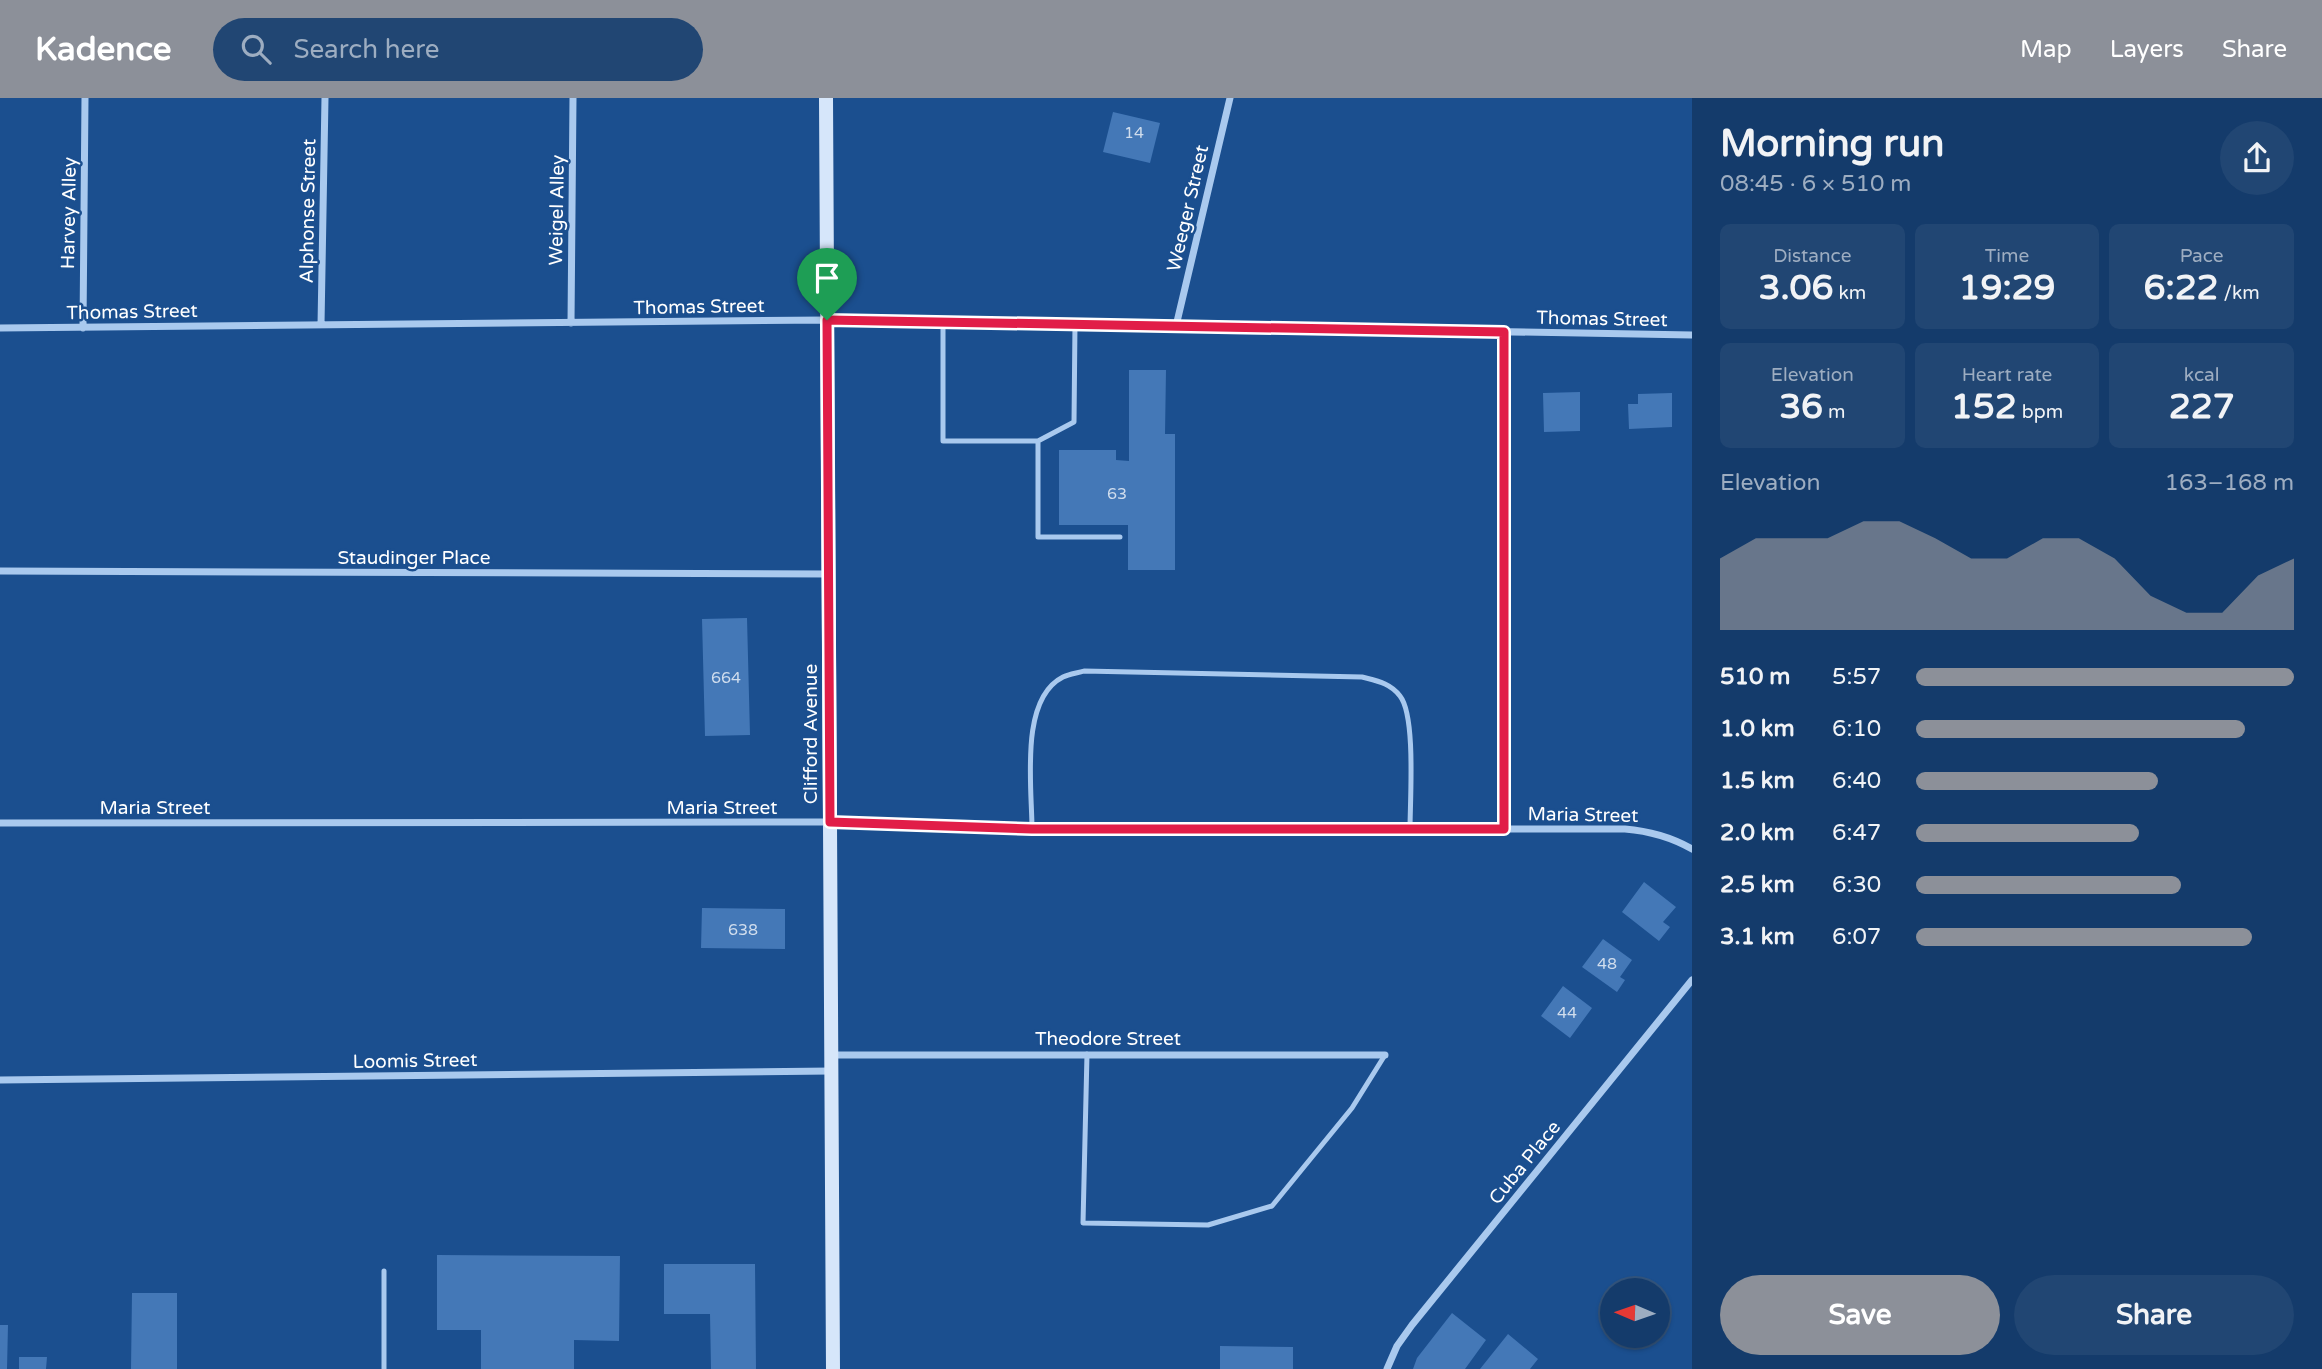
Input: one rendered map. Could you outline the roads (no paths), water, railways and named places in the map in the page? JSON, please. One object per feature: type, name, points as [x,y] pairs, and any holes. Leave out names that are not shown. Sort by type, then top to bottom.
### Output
[{"type":"main road","name":"Clifford Avenue","points":[[826,98],[833,1369]]},
{"type":"street","name":"Harvey Alley","points":[[83,328],[85,98]]},
{"type":"street","name":"Alphonse Street","points":[[321,325],[325,98]]},
{"type":"street","name":"Weigel Alley","points":[[571,323],[573,98]]},
{"type":"street","name":"Weeger Street","points":[[1176,326],[1230,98]]},
{"type":"street","name":"Thomas Street","points":[[0,328],[827,320],[1692,335]]},
{"type":"street","points":[[1504,332],[1504,829]]},
{"type":"street","name":"Staudinger Place","points":[[0,571],[828,574]]},
{"type":"street","name":"Maria Street","points":[[0,823],[830,822],[1032,829],[1645,831],[1692,849]]},
{"type":"street","name":"Cuba Place","points":[[1387,1369],[1397,1346],[1412,1325],[1692,980]]},
{"type":"street","name":"Theodore Street","points":[[831,1055],[1385,1055]]},
{"type":"street","name":"Loomis Street","points":[[0,1080],[831,1071]]},
{"type":"lane","points":[[943,322],[943,441],[1038,441],[1074,422],[1075,324]]},
{"type":"lane","points":[[1038,441],[1038,537],[1119,537]]},
{"type":"lane","points":[[1032,829],[1032,730],[1038,705],[1049,688],[1063,677],[1084,671],[1362,677],[1386,683],[1401,697],[1409,717],[1410,829]]},
{"type":"lane","points":[[1087,1053],[1083,1223],[1208,1225],[1272,1206],[1352,1108],[1385,1055]]},
{"type":"lane","points":[[384,1271],[384,1369]]}]
